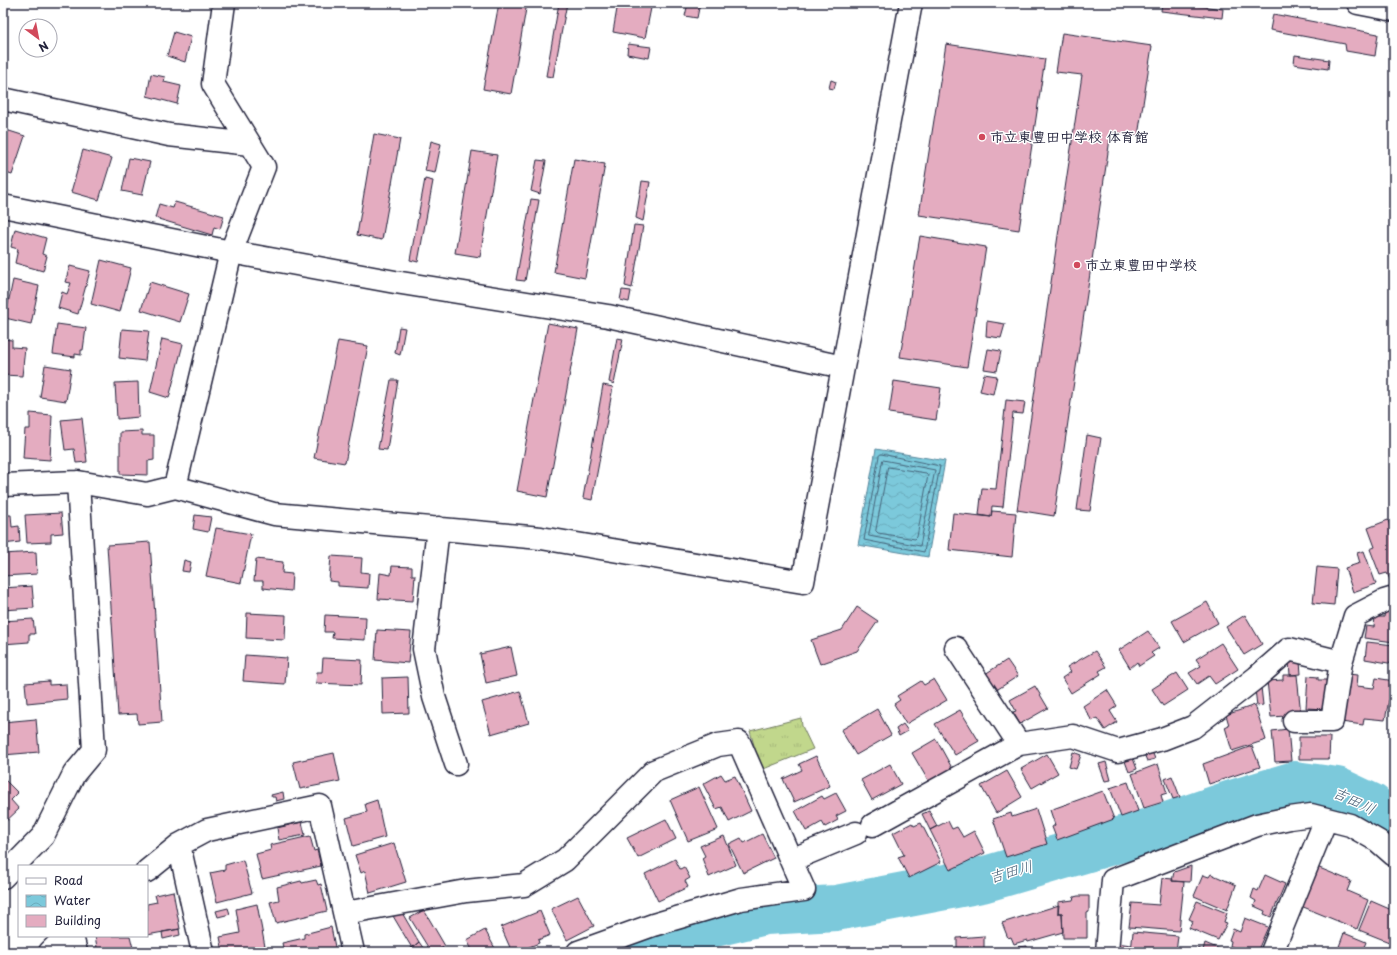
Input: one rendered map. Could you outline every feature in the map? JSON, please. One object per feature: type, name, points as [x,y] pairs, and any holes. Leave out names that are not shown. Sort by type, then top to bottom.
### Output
[{"type":"street","points":[[174,487],[231,252],[264,167],[213,84],[224,3]]},
{"type":"street","points":[[3,485],[78,482],[147,494],[174,487],[274,514],[541,538],[803,582],[911,3]]},
{"type":"street","points":[[1358,3],[1392,12]]},
{"type":"street","points":[[3,99],[170,136],[250,144]]},
{"type":"street","points":[[3,206],[231,252],[395,282],[608,316],[843,367]]},
{"type":"street","points":[[3,877],[43,836],[74,774],[94,750],[78,482]]},
{"type":"street","points":[[438,528],[424,649],[434,697],[456,764]]},
{"type":"street","points":[[1294,721],[1332,721],[1341,662],[1355,616],[1384,601],[1394,598]]},
{"type":"street","points":[[956,648],[1019,744]]},
{"type":"street","points":[[791,860],[864,829],[1019,744],[1072,736],[1118,751],[1162,739],[1193,727],[1257,677],[1289,649],[1341,662]]},
{"type":"street","points":[[345,913],[466,891],[524,885],[565,860],[654,771],[718,745],[739,742],[804,890],[741,899],[654,925],[578,952]]},
{"type":"street","points":[[148,870],[179,845],[207,830],[320,806],[353,952]]},
{"type":"street","points":[[1107,952],[1113,880],[1257,825],[1311,815],[1350,825],[1378,841],[1394,855]]},
{"type":"street","points":[[1272,952],[1326,819]]},
{"type":"street","points":[[179,845],[204,952]]},
{"type":"street","points":[[50,952],[65,937]]},
{"type":"street","points":[[72,937],[76,952]]},
{"type":"green space","points":[[801,718],[802,726],[813,749],[761,770],[750,731]]},
{"type":"water","points":[[876,449],[945,461],[928,557],[858,545]]},
{"type":"building","points":[[499,3],[527,3],[511,94],[483,89]]},
{"type":"building","points":[[559,3],[567,3],[553,77],[546,76]]},
{"type":"building","points":[[618,3],[652,3],[645,38],[613,32]]},
{"type":"building","points":[[688,3],[700,3],[697,18],[685,16]]},
{"type":"building","points":[[1162,3],[1179,3],[1223,9],[1222,18],[1161,11]]},
{"type":"building","points":[[1273,14],[1378,34],[1375,56],[1346,51],[1345,44],[1270,30]]},
{"type":"building","points":[[174,32],[191,37],[185,62],[167,56]]},
{"type":"building","points":[[1062,33],[1152,46],[1138,136],[1111,132],[1054,516],[1017,510],[1082,75],[1056,72]]},
{"type":"building","points":[[628,44],[651,47],[649,58],[627,54]]},
{"type":"building","name":"市立東豊田中学校 体育館","points":[[946,44],[1045,59],[1019,230],[919,215]]},
{"type":"building","points":[[1295,55],[1329,60],[1328,69],[1294,64]]},
{"type":"building","points":[[151,74],[165,77],[164,82],[181,86],[177,104],[147,96]]},
{"type":"building","points":[[831,80],[836,82],[834,89],[829,88]]},
{"type":"building","points":[[3,129],[25,136],[12,175],[3,172]]},
{"type":"building","points":[[374,134],[400,139],[382,240],[357,235]]},
{"type":"building","points":[[431,141],[441,144],[435,173],[425,171]]},
{"type":"building","points":[[83,150],[112,158],[99,200],[71,192]]},
{"type":"building","points":[[472,151],[497,155],[480,257],[455,253]]},
{"type":"building","points":[[129,158],[150,162],[142,195],[122,191]]},
{"type":"building","points":[[574,159],[605,164],[585,278],[554,272]]},
{"type":"building","points":[[537,160],[546,161],[540,194],[531,191]]},
{"type":"building","points":[[425,179],[433,181],[418,262],[410,260]]},
{"type":"building","points":[[642,181],[650,182],[643,221],[636,218]]},
{"type":"building","points":[[531,199],[539,200],[525,281],[516,280]]},
{"type":"building","points":[[175,202],[224,216],[220,229],[214,227],[212,235],[155,218],[159,204],[173,208]]},
{"type":"building","points":[[634,225],[643,226],[632,288],[625,286]]},
{"type":"building","points":[[15,229],[46,238],[42,254],[47,256],[43,271],[15,263],[18,249],[11,247]]},
{"type":"building","points":[[920,236],[986,247],[967,367],[900,357]]},
{"type":"building","points":[[101,260],[131,268],[120,312],[91,304]]},
{"type":"building","points":[[70,266],[90,271],[78,314],[58,308],[62,292],[67,294],[71,283],[65,282]]},
{"type":"building","points":[[13,280],[39,286],[31,324],[5,318]]},
{"type":"building","points":[[150,282],[189,294],[180,322],[141,310]]},
{"type":"building","points":[[622,290],[631,291],[629,302],[620,300]]},
{"type":"building","points":[[987,321],[1005,324],[1001,338],[986,336]]},
{"type":"building","points":[[548,323],[578,329],[547,497],[517,491]]},
{"type":"building","points":[[57,324],[86,328],[81,355],[75,354],[75,357],[53,354]]},
{"type":"building","points":[[399,327],[405,328],[400,355],[395,353]]},
{"type":"building","points":[[122,329],[149,331],[145,361],[119,358]]},
{"type":"building","points":[[1391,333],[1394,333],[1394,375],[1393,375]]},
{"type":"building","points":[[617,338],[623,339],[614,384],[609,382]]},
{"type":"building","points":[[3,339],[12,340],[12,347],[25,348],[22,376],[3,375]]},
{"type":"building","points":[[162,339],[183,344],[169,398],[150,392]]},
{"type":"building","points":[[338,341],[368,346],[345,463],[314,458]]},
{"type":"building","points":[[988,349],[1001,351],[997,371],[984,369]]},
{"type":"building","points":[[45,365],[71,369],[66,401],[40,397]]},
{"type":"building","points":[[984,374],[997,376],[993,394],[980,391]]},
{"type":"building","points":[[391,380],[398,380],[387,450],[378,449]]},
{"type":"building","points":[[894,381],[941,388],[936,420],[889,413]]},
{"type":"building","points":[[138,382],[139,417],[117,419],[115,383]]},
{"type":"building","points":[[603,385],[613,387],[592,500],[583,498]]},
{"type":"building","points":[[1006,400],[1025,402],[1023,414],[1013,413],[1003,507],[992,506],[991,517],[979,515],[982,488],[996,489]]},
{"type":"building","points":[[30,413],[52,415],[50,460],[23,458],[25,429],[30,429]]},
{"type":"building","points":[[82,418],[87,462],[76,463],[74,449],[65,450],[61,420]]},
{"type":"building","points":[[142,431],[142,435],[154,435],[154,460],[148,461],[148,475],[120,474],[120,432]]},
{"type":"building","points":[[1087,435],[1101,438],[1090,511],[1077,510]]},
{"type":"building","points":[[992,511],[1016,513],[1012,557],[949,550],[953,513],[991,517]]},
{"type":"building","points":[[61,513],[63,533],[51,534],[51,542],[27,543],[25,515]]},
{"type":"building","points":[[3,515],[11,515],[12,527],[19,526],[20,542],[3,544]]},
{"type":"building","points":[[195,515],[211,517],[208,532],[193,529]]},
{"type":"building","points":[[1388,520],[1394,537],[1394,581],[1391,582],[1387,573],[1380,575],[1370,549],[1375,547],[1368,528]]},
{"type":"building","points":[[216,528],[251,534],[241,583],[206,576]]},
{"type":"building","points":[[150,542],[162,722],[138,724],[137,714],[118,715],[107,545]]},
{"type":"building","points":[[1364,551],[1376,584],[1353,592],[1345,568],[1360,563],[1357,553]]},
{"type":"building","points":[[36,552],[37,574],[3,576],[3,554]]},
{"type":"building","points":[[331,556],[362,558],[361,572],[369,573],[368,588],[338,586],[338,582],[329,581]]},
{"type":"building","points":[[256,559],[283,562],[282,573],[292,574],[291,591],[263,588],[263,581],[254,581]]},
{"type":"building","points":[[184,560],[191,562],[189,572],[182,571]]},
{"type":"building","points":[[392,566],[412,567],[412,575],[415,575],[413,601],[378,599],[380,573],[391,575]]},
{"type":"building","points":[[1317,567],[1337,569],[1334,605],[1313,603]]},
{"type":"building","points":[[32,586],[34,608],[3,610],[3,588]]},
{"type":"building","points":[[1207,602],[1218,623],[1184,642],[1172,621]]},
{"type":"building","points":[[857,607],[878,621],[857,651],[820,664],[811,640],[842,630]]},
{"type":"building","points":[[1385,609],[1394,609],[1394,642],[1364,638],[1366,626],[1374,627],[1375,617],[1384,617]]},
{"type":"building","points":[[247,613],[286,615],[285,640],[246,638]]},
{"type":"building","points":[[325,615],[366,617],[365,640],[332,638],[333,632],[324,632]]},
{"type":"building","points":[[1245,615],[1262,644],[1244,655],[1226,627]]},
{"type":"building","points":[[33,619],[35,634],[29,634],[29,642],[3,644],[3,621]]},
{"type":"building","points":[[377,630],[411,632],[408,663],[375,660]]},
{"type":"building","points":[[1148,631],[1159,648],[1151,653],[1154,656],[1139,666],[1137,662],[1130,668],[1119,650]]},
{"type":"building","points":[[1367,642],[1394,645],[1394,664],[1365,659]]},
{"type":"building","points":[[1221,643],[1238,669],[1215,684],[1209,676],[1197,684],[1189,673],[1201,666],[1196,659]]},
{"type":"building","points":[[511,647],[517,676],[486,683],[480,654]]},
{"type":"building","points":[[1095,651],[1106,667],[1099,671],[1101,674],[1071,693],[1062,678],[1071,672],[1067,667]]},
{"type":"building","points":[[245,655],[287,658],[285,684],[243,681]]},
{"type":"building","points":[[323,658],[362,660],[361,685],[316,683],[317,672],[322,672]]},
{"type":"building","points":[[1007,660],[1018,676],[995,691],[985,674]]},
{"type":"building","points":[[1289,661],[1300,661],[1301,674],[1290,675]]},
{"type":"building","points":[[1177,673],[1188,690],[1163,706],[1152,689]]},
{"type":"building","points":[[1347,674],[1358,675],[1357,686],[1374,688],[1376,678],[1394,681],[1393,700],[1389,700],[1385,720],[1364,718],[1363,725],[1341,722]]},
{"type":"building","points":[[1283,675],[1297,675],[1301,715],[1271,717],[1267,681],[1283,680]]},
{"type":"building","points":[[1308,676],[1318,677],[1318,680],[1327,680],[1325,709],[1306,708]]},
{"type":"building","points":[[408,677],[409,713],[383,714],[382,678]]},
{"type":"building","points":[[934,679],[947,700],[906,724],[894,704],[900,700],[897,696],[921,681],[924,685]]},
{"type":"building","points":[[49,681],[49,685],[66,684],[67,699],[27,703],[25,683]]},
{"type":"building","points":[[1035,686],[1048,708],[1020,724],[1013,712],[1016,711],[1010,700]]},
{"type":"building","points":[[1261,687],[1263,705],[1257,706],[1255,689]]},
{"type":"building","points":[[1107,690],[1117,706],[1110,711],[1117,722],[1105,730],[1097,718],[1092,721],[1083,706]]},
{"type":"building","points":[[520,691],[529,723],[491,734],[482,702]]},
{"type":"building","points":[[1255,705],[1266,740],[1232,751],[1225,727],[1229,725],[1226,715]]},
{"type":"building","points":[[877,709],[891,735],[856,755],[841,730]]},
{"type":"building","points":[[960,710],[979,741],[955,755],[935,724]]},
{"type":"building","points":[[36,719],[39,752],[3,755],[3,722]]},
{"type":"building","points":[[903,724],[908,731],[899,736],[896,729]]},
{"type":"building","points":[[1288,729],[1291,761],[1275,762],[1272,731]]},
{"type":"building","points":[[1299,737],[1330,737],[1329,759],[1299,759]]},
{"type":"building","points":[[936,739],[952,768],[929,782],[912,753]]},
{"type":"building","points":[[1252,746],[1260,767],[1209,784],[1203,764]]},
{"type":"building","points":[[1152,751],[1155,759],[1147,761],[1144,754]]},
{"type":"building","points":[[1073,752],[1081,755],[1076,769],[1069,767]]},
{"type":"building","points":[[334,753],[340,781],[300,789],[293,762]]},
{"type":"building","points":[[1131,753],[1137,769],[1129,772],[1123,756]]},
{"type":"building","points":[[1047,754],[1058,773],[1032,788],[1021,769]]},
{"type":"building","points":[[816,756],[830,786],[794,802],[783,779],[802,770],[799,764]]},
{"type":"building","points":[[1106,762],[1111,780],[1105,781],[1099,764]]},
{"type":"building","points":[[890,764],[901,784],[872,800],[861,780]]},
{"type":"building","points":[[1158,764],[1167,793],[1161,795],[1163,802],[1144,808],[1132,774]]},
{"type":"building","points":[[1007,771],[1022,797],[996,813],[981,786]]},
{"type":"building","points":[[721,774],[725,780],[735,776],[751,811],[729,822],[722,807],[716,809],[703,784]]},
{"type":"building","points":[[1172,776],[1180,797],[1173,799],[1165,779]]},
{"type":"building","points":[[3,778],[18,793],[11,800],[19,809],[3,824]]},
{"type":"building","points":[[1128,782],[1138,811],[1121,817],[1110,788]]},
{"type":"building","points":[[699,787],[718,829],[688,841],[670,800]]},
{"type":"building","points":[[1103,791],[1114,819],[1057,840],[1052,827],[1055,825],[1050,810]]},
{"type":"building","points":[[283,792],[284,799],[276,801],[275,797],[272,797],[271,795]]},
{"type":"building","points":[[836,793],[846,811],[836,816],[838,820],[825,827],[822,822],[806,831],[795,811],[822,796],[824,799]]},
{"type":"building","points":[[377,800],[385,837],[353,846],[346,818],[367,812],[365,804]]},
{"type":"building","points":[[1036,809],[1047,844],[1006,857],[993,819],[1011,813],[1012,817]]},
{"type":"building","points":[[929,811],[937,826],[930,830],[922,814]]},
{"type":"building","points":[[666,819],[676,839],[638,858],[627,838]]},
{"type":"building","points":[[948,821],[952,829],[957,827],[963,837],[974,831],[985,853],[950,870],[930,830]]},
{"type":"building","points":[[302,822],[305,835],[279,840],[277,828]]},
{"type":"building","points":[[912,823],[914,826],[921,823],[941,862],[909,878],[898,857],[904,855],[893,833]]},
{"type":"building","points":[[762,834],[774,858],[743,873],[729,844],[741,838],[744,843]]},
{"type":"building","points":[[310,836],[314,851],[317,850],[321,866],[262,879],[256,854],[271,850],[270,845]]},
{"type":"building","points":[[724,836],[736,865],[709,877],[702,858],[705,856],[700,846]]},
{"type":"building","points":[[394,843],[406,882],[370,893],[365,871],[361,873],[355,855]]},
{"type":"building","points":[[675,859],[680,869],[684,867],[690,878],[685,881],[688,887],[658,901],[645,874]]},
{"type":"building","points":[[243,860],[252,893],[217,902],[210,873],[225,870],[225,865]]},
{"type":"building","points":[[1191,866],[1190,882],[1172,881],[1174,872]]},
{"type":"building","points":[[1317,867],[1351,881],[1347,891],[1368,900],[1357,929],[1301,906]]},
{"type":"building","points":[[1211,874],[1236,885],[1227,910],[1194,896],[1203,875],[1209,877]]},
{"type":"building","points":[[1265,875],[1285,884],[1271,917],[1264,914],[1265,911],[1254,906],[1256,901],[1251,898],[1254,889],[1258,891]]},
{"type":"building","points":[[1162,878],[1184,882],[1179,931],[1129,927],[1132,903],[1159,905]]},
{"type":"building","points":[[316,880],[318,885],[321,884],[327,911],[276,923],[270,902],[279,900],[277,887],[301,881],[302,883]]},
{"type":"building","points":[[173,891],[180,929],[148,935],[148,904],[157,902],[155,895]]},
{"type":"building","points":[[578,896],[594,926],[567,940],[551,909]]},
{"type":"building","points":[[1089,896],[1087,938],[1063,938],[1062,913],[1058,913],[1058,902],[1073,900],[1074,897]]},
{"type":"building","points":[[1197,901],[1227,913],[1224,922],[1227,923],[1218,940],[1189,928],[1193,921],[1189,919]]},
{"type":"building","points":[[1371,901],[1394,911],[1394,944],[1359,930]]},
{"type":"building","points":[[257,904],[266,952],[223,952],[220,937],[240,933],[236,909]]},
{"type":"building","points":[[1059,905],[1058,913],[1062,913],[1063,932],[1028,942],[1027,940],[1014,944],[1011,937],[1008,938],[1002,923]]},
{"type":"building","points":[[228,908],[230,914],[218,917],[216,911]]},
{"type":"building","points":[[424,910],[445,946],[435,952],[431,952],[410,918]]},
{"type":"building","points":[[401,911],[419,942],[412,948],[393,916]]},
{"type":"building","points":[[540,911],[550,935],[538,940],[539,943],[517,952],[512,952],[501,927]]},
{"type":"building","points":[[1245,918],[1268,927],[1257,952],[1246,952],[1230,946],[1231,941],[1229,940],[1233,929],[1240,932]]},
{"type":"building","points":[[331,927],[336,952],[284,952],[282,943],[304,938],[304,934]]},
{"type":"building","points":[[179,929],[180,935],[163,939],[162,932]]},
{"type":"building","points":[[485,930],[497,952],[467,952],[472,950],[467,940]]},
{"type":"building","points":[[1133,932],[1178,936],[1176,952],[1131,952]]},
{"type":"building","points":[[1344,933],[1366,942],[1362,952],[1337,952]]},
{"type":"building","points":[[984,936],[984,952],[953,952],[953,950],[957,950],[957,938]]},
{"type":"building","points":[[95,937],[130,937],[134,952],[95,952],[94,948],[97,947]]},
{"type":"building","points":[[419,942],[426,952],[405,952],[412,948]]},
{"type":"building","points":[[1117,943],[1131,945],[1131,952],[1116,952]]},
{"type":"building","points":[[1205,943],[1224,951],[1225,949],[1232,952],[1196,952],[1198,948],[1203,950]]},
{"type":"building","points":[[1027,946],[1027,952],[1008,952],[1008,948]]},
{"type":"waterway","name":"吉田川","points":[[612,952],[680,932],[765,912],[836,908],[982,880],[1159,828],[1232,803],[1295,784],[1337,790],[1371,806],[1394,826]]},
{"type":"place","name":"市立東豊田中学校 体育館","points":[[982,137]]},
{"type":"place","name":"市立東豊田中学校","points":[[1077,265]]}]
